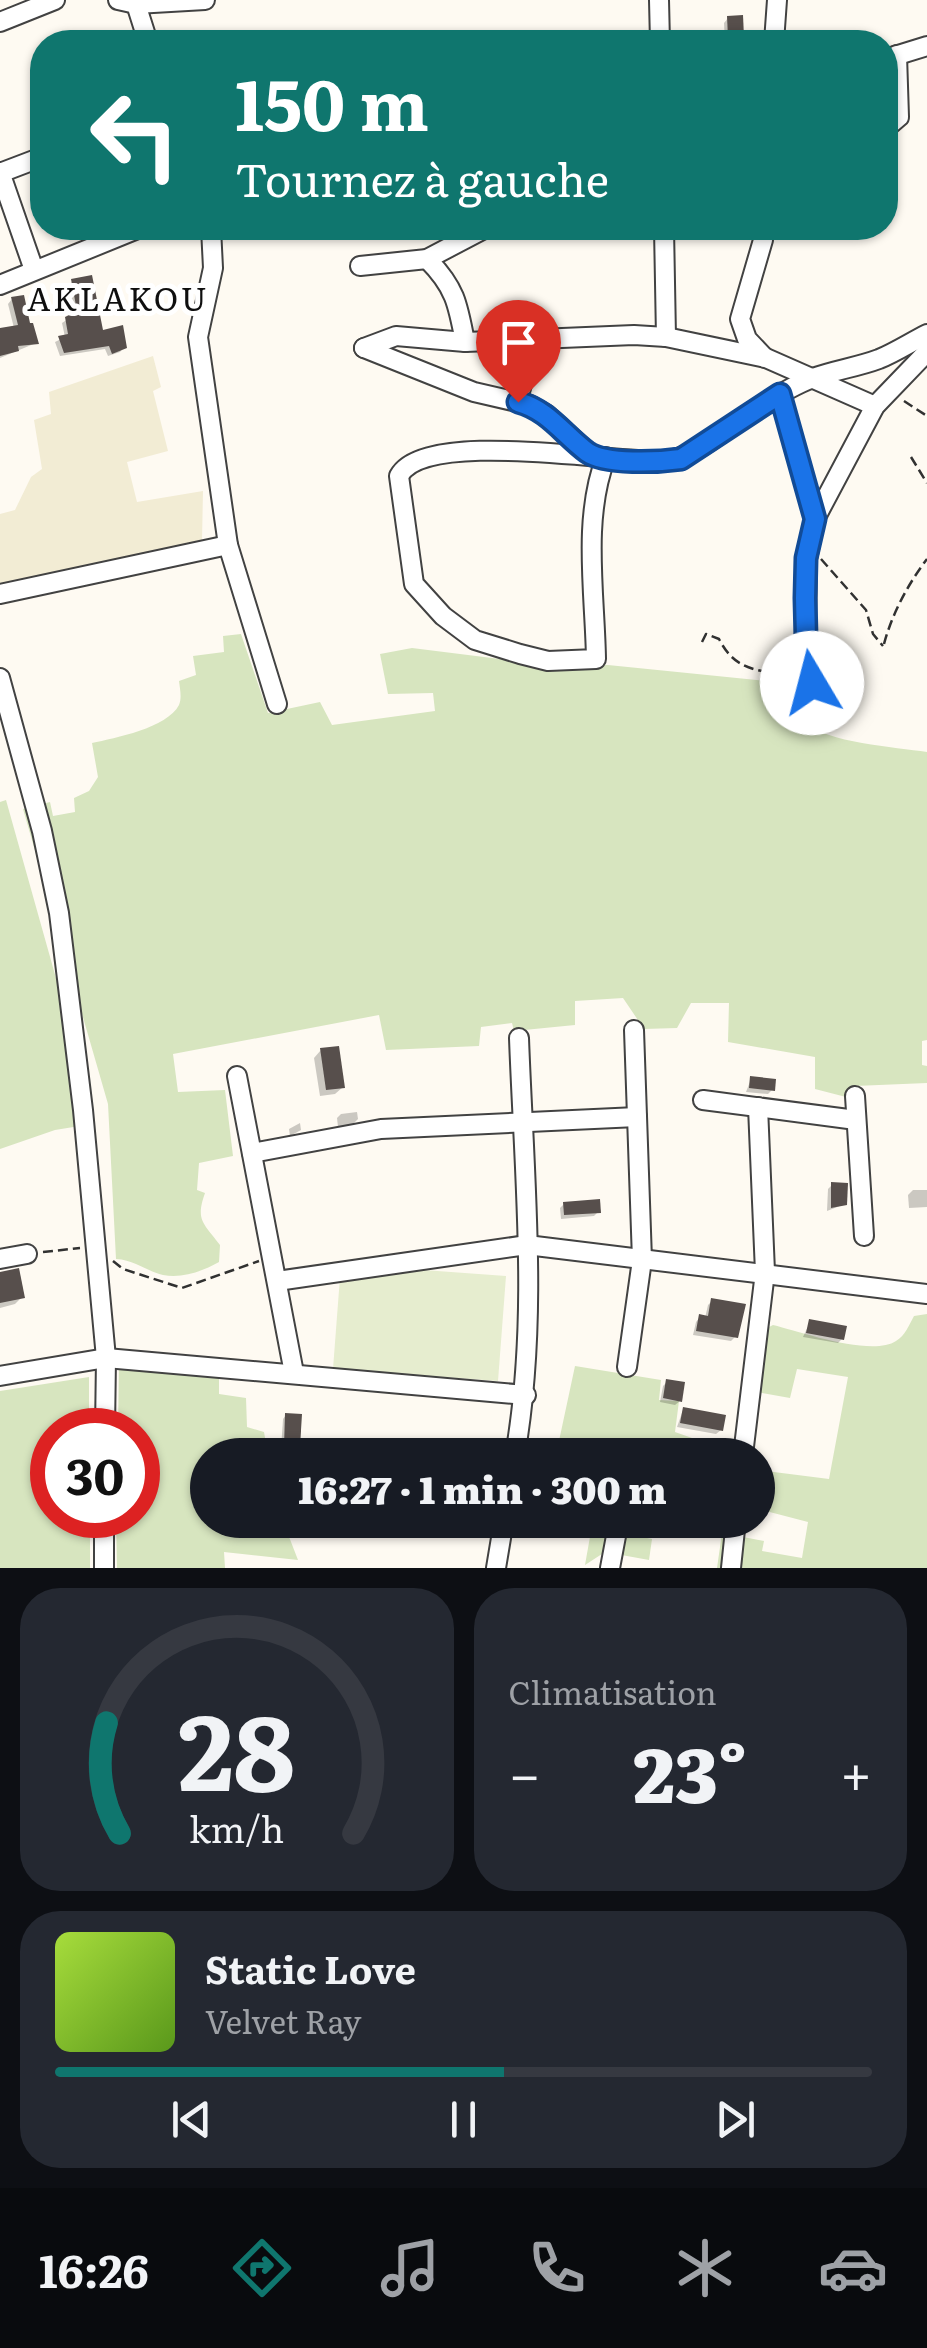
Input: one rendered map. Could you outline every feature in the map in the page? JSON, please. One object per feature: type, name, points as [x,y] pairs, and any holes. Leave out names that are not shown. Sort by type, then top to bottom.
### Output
[{"type":"street","points":[[0,22],[55,0]]},
{"type":"street","points":[[142,30],[127,2],[205,0]]},
{"type":"street","points":[[660,0],[660,30]]},
{"type":"street","points":[[775,30],[778,0]]},
{"type":"street","points":[[898,55],[927,46]]},
{"type":"street","points":[[30,161],[0,172],[34,270]]},
{"type":"street","points":[[0,285],[110,240]]},
{"type":"street","points":[[212,240],[213,268],[198,337],[228,545],[278,704]]},
{"type":"street","points":[[360,266],[427,259],[463,240]]},
{"type":"street","points":[[664,240],[666,336]]},
{"type":"street","points":[[763,240],[740,319],[746,340],[766,358]]},
{"type":"street","points":[[427,259],[448,280],[465,342]]},
{"type":"street","points":[[599,456],[593,564],[596,659],[548,661],[475,640],[443,616],[414,584],[399,476],[406,466],[447,452],[599,456],[639,461],[681,459],[780,394],[812,379],[881,358],[927,334]]},
{"type":"street","points":[[599,456],[546,414],[518,402],[474,392],[364,348],[396,336],[465,342],[666,336],[766,358],[875,406]]},
{"type":"street","points":[[518,402],[535,340]]},
{"type":"street","points":[[819,715],[806,638],[806,558],[815,519],[875,406],[927,352]]},
{"type":"street","points":[[780,394],[815,519]]},
{"type":"street","points":[[0,594],[228,545]]},
{"type":"street","points":[[0,678],[42,832],[58,913],[83,1110],[106,1358],[105,1408]]},
{"type":"street","points":[[627,1366],[642,1260],[634,1030]]},
{"type":"street","points":[[519,1438],[526,1395],[527,1245],[520,1038]]},
{"type":"street","points":[[237,1076],[294,1373]]},
{"type":"street","points":[[855,1096],[864,1236]]},
{"type":"street","points":[[703,1100],[856,1120]]},
{"type":"street","points":[[746,1438],[765,1272],[758,1107]]},
{"type":"street","points":[[252,1153],[381,1129],[636,1117]]},
{"type":"street","points":[[277,1281],[527,1245],[927,1294]]},
{"type":"street","points":[[0,1259],[26,1254]]},
{"type":"street","points":[[0,1376],[106,1358],[526,1395]]},
{"type":"street","points":[[104,1538],[104,1568]]},
{"type":"street","points":[[496,1568],[501,1538]]},
{"type":"street","points":[[610,1568],[616,1538]]},
{"type":"street","points":[[731,1568],[734,1538]]},
{"type":"path","points":[[902,400],[927,416]]},
{"type":"path","points":[[912,457],[927,483]]},
{"type":"path","points":[[810,543],[866,610],[874,634],[883,646],[913,577],[927,560]]},
{"type":"path","points":[[702,642],[706,634],[719,638],[724,648],[748,670],[781,673],[812,683]]},
{"type":"path","points":[[26,1254],[95,1246],[123,1268],[182,1288],[272,1256]]},
{"type":"shaded area","points":[[153,356],[161,387],[153,391],[168,451],[127,462],[137,502],[203,491],[202,541],[0,584],[0,514],[15,510],[31,477],[42,469],[34,420],[51,414],[49,392]]},
{"type":"green space","points":[[241,634],[268,713],[320,702],[332,725],[435,711],[433,693],[388,694],[380,654],[412,648],[556,666],[608,665],[777,682],[796,713],[815,729],[862,743],[927,752],[927,1040],[922,1041],[922,1065],[927,1066],[927,1083],[855,1086],[846,1097],[815,1089],[815,1057],[728,1042],[729,1003],[691,1003],[677,1028],[644,1029],[623,998],[575,1001],[575,1025],[514,1031],[512,1023],[481,1027],[479,1046],[386,1050],[379,1015],[173,1054],[178,1092],[225,1090],[233,1156],[199,1163],[197,1190],[205,1193],[201,1216],[220,1245],[219,1262],[192,1273],[170,1276],[116,1259],[108,1104],[23,809],[50,802],[53,816],[75,812],[74,798],[89,791],[98,777],[92,743],[140,731],[164,720],[179,705],[179,681],[196,675],[193,656],[224,652],[223,636]]},
{"type":"green space","points":[[6,800],[93,1110],[92,1124],[55,1130],[0,1149],[0,802]]},
{"type":"green space","points":[[341,1264],[506,1276],[498,1381],[333,1369]]},
{"type":"green space","points":[[927,1314],[927,1568],[717,1568],[721,1538],[764,1541],[762,1551],[802,1558],[808,1522],[775,1513],[775,1472],[829,1479],[848,1377],[797,1369],[790,1398],[746,1390],[755,1334],[773,1325],[836,1342],[885,1345],[902,1336],[914,1316]]},
{"type":"green space","points":[[119,1363],[219,1374],[219,1394],[246,1398],[247,1427],[264,1432],[265,1438],[190,1438],[190,1538],[289,1538],[298,1560],[224,1552],[225,1568],[117,1568],[116,1538],[160,1538],[160,1408],[118,1408]]},
{"type":"green space","points":[[575,1366],[661,1380],[659,1400],[679,1401],[675,1432],[692,1438],[560,1438]]},
{"type":"green space","points":[[89,1377],[89,1408],[30,1408],[30,1538],[90,1538],[90,1568],[0,1568],[0,1391]]},
{"type":"green space","points":[[590,1538],[652,1539],[649,1560],[605,1552],[585,1565]]},
{"type":"building","points":[[743,15],[744,30],[728,30],[727,16]]},
{"type":"building","points":[[92,275],[103,330],[123,325],[127,348],[112,354],[109,346],[64,353],[58,336],[68,334],[65,317],[77,311],[71,279]]},
{"type":"building","points":[[24,295],[39,344],[18,346],[19,351],[0,356],[0,328],[18,325],[11,297]]},
{"type":"building","points":[[339,1046],[345,1088],[326,1090],[320,1048]]},
{"type":"building","points":[[750,1076],[776,1079],[775,1091],[749,1088]]},
{"type":"building","points":[[831,1182],[848,1183],[847,1205],[831,1208]]},
{"type":"building","points":[[600,1199],[601,1213],[564,1215],[563,1202]]},
{"type":"building","points":[[19,1268],[25,1298],[0,1303],[0,1272]]},
{"type":"building","points":[[711,1298],[746,1304],[738,1338],[696,1331],[699,1314],[708,1316]]},
{"type":"building","points":[[809,1319],[847,1326],[844,1340],[806,1333]]},
{"type":"building","points":[[666,1379],[685,1382],[682,1402],[663,1398]]},
{"type":"building","points":[[683,1407],[726,1415],[723,1431],[680,1423]]},
{"type":"building","points":[[285,1413],[302,1414],[301,1438],[284,1438]]},
{"type":"district","name":"AKLAKOU","points":[[118,300]]},
{"type":"route","points":[[518,402],[546,414],[591,455],[664,461],[681,459],[780,394],[815,519],[806,558],[805,598],[812,683]]}]
